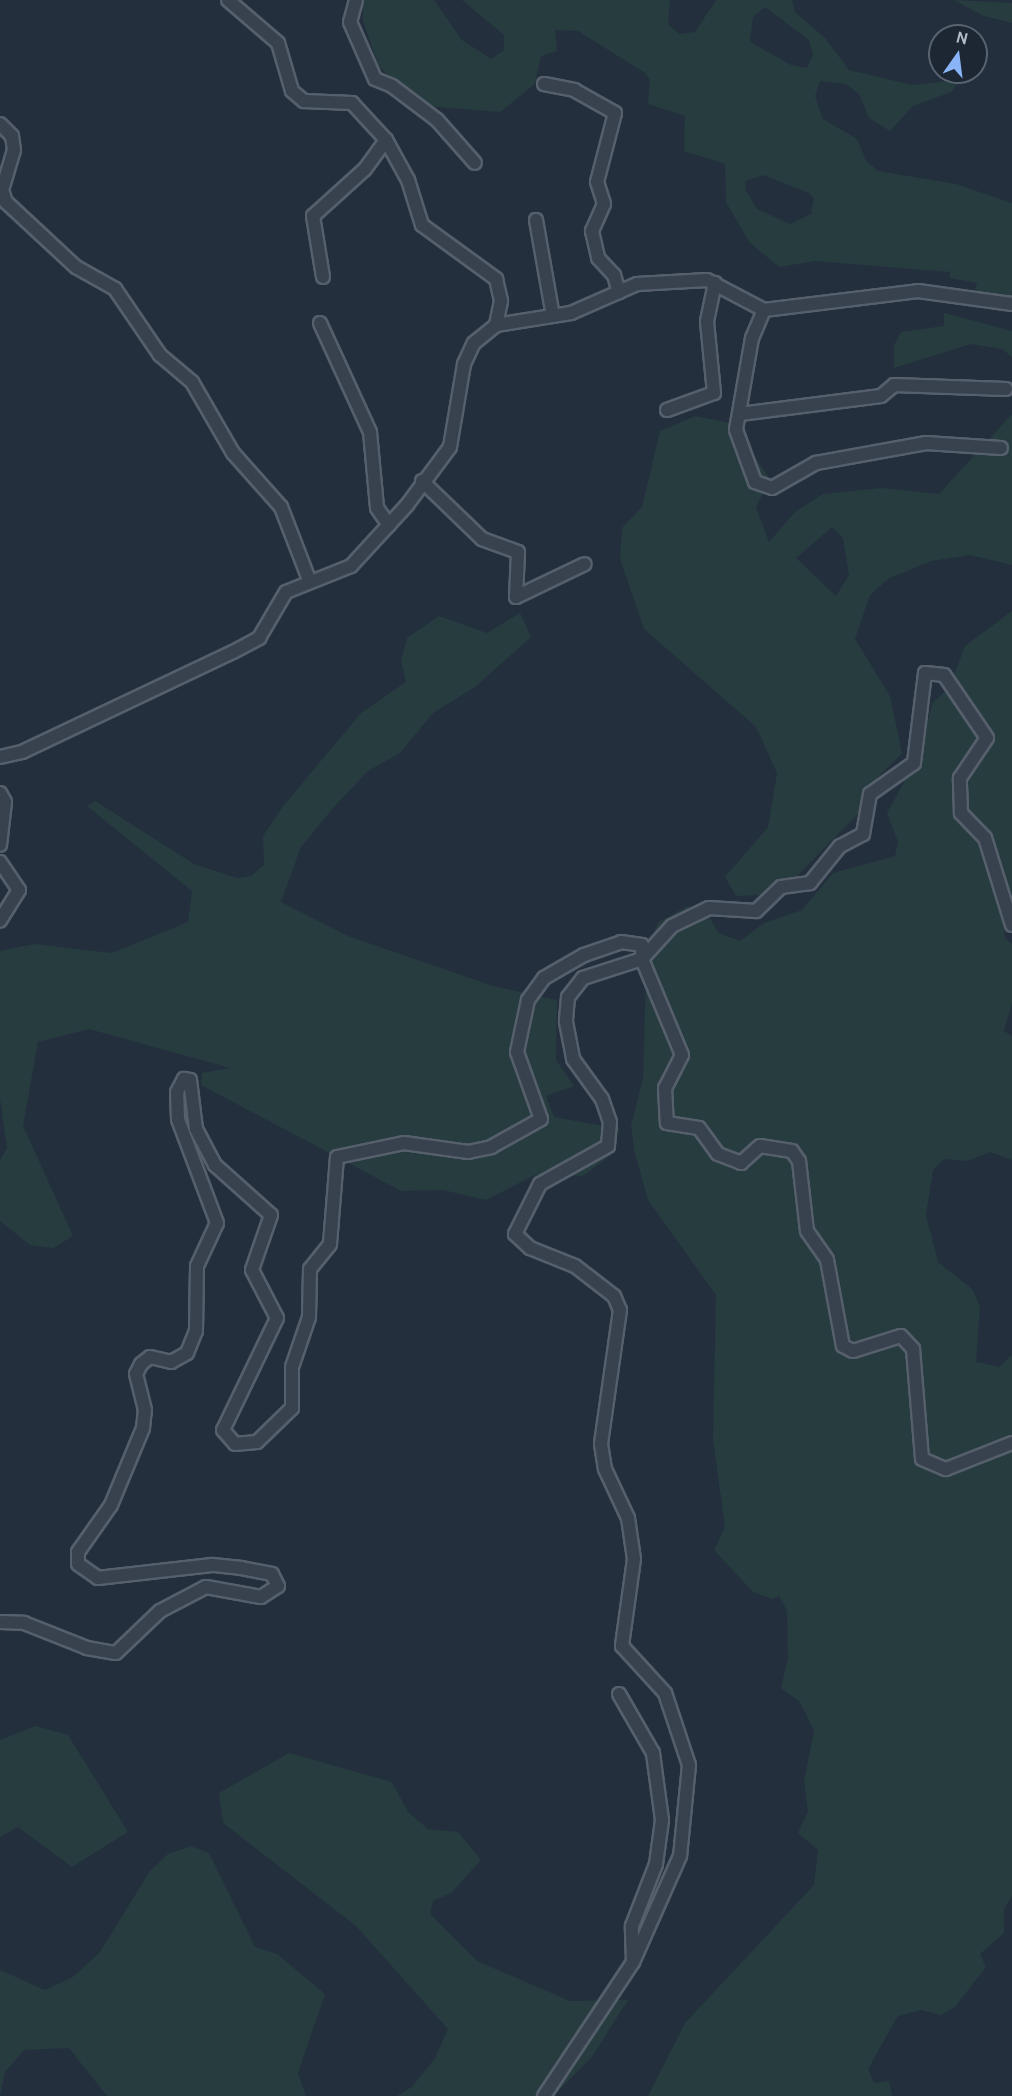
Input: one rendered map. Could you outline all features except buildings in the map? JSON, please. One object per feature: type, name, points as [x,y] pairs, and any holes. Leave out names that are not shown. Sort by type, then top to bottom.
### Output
[{"type":"street","points":[[228,0],[278,43],[292,91],[304,101],[352,103],[386,140],[408,180],[422,225],[496,279],[501,301],[496,325]]},
{"type":"street","points":[[357,0],[350,22],[375,80],[392,86],[437,120],[475,163]]},
{"type":"street","points":[[544,84],[574,90],[615,113],[597,182],[604,204],[592,231],[598,258],[614,275],[619,292]]},
{"type":"street","points":[[0,124],[12,136],[14,150],[2,190],[6,202],[76,267],[115,289],[160,355],[192,382],[233,453],[281,507],[310,582]]},
{"type":"street","points":[[323,277],[313,216],[365,170],[386,140]]},
{"type":"street","points":[[536,220],[553,316]]},
{"type":"street","points":[[667,410],[714,393],[707,321],[715,283]]},
{"type":"street","points":[[0,757],[22,752],[258,638],[286,592],[351,566],[390,525],[450,447],[464,364],[474,343],[496,325],[553,316],[637,284],[715,283],[764,310],[918,291],[1012,304]]},
{"type":"street","points":[[764,310],[746,365],[738,442],[755,482],[772,488],[816,463],[926,443],[1001,448]]},
{"type":"street","points":[[320,323],[370,432],[377,508],[390,525]]},
{"type":"street","points":[[741,414],[881,396],[894,386],[1006,389]]},
{"type":"street","points":[[422,481],[482,539],[518,552],[516,597],[585,564]]},
{"type":"street","points":[[544,2096],[633,1962],[680,1856],[689,1765],[665,1693],[622,1646],[634,1558],[628,1518],[605,1469],[601,1444],[620,1310],[614,1296],[575,1266],[530,1248],[515,1234],[540,1184],[608,1146],[610,1122],[602,1099],[573,1059],[568,997],[584,978],[642,959],[672,926],[709,908],[756,911],[780,887],[810,883],[840,846],[863,834],[870,794],[914,763],[925,673],[944,675],[987,738],[960,778],[961,813],[985,838],[1012,925]]},
{"type":"street","points":[[0,750],[22,752]]},
{"type":"street","points":[[0,793],[5,802],[0,845]]},
{"type":"street","points":[[0,862],[19,890],[0,920]]},
{"type":"street","points":[[0,1622],[24,1623],[87,1648],[116,1653],[160,1611],[206,1587],[261,1597],[278,1586],[272,1574],[243,1568],[212,1565],[98,1578],[78,1564],[78,1552],[111,1505],[143,1428],[145,1410],[136,1374],[141,1364],[150,1358],[171,1362],[187,1353],[196,1331],[197,1266],[217,1223],[178,1119],[177,1092],[184,1079],[190,1080],[196,1129],[215,1165],[271,1215],[252,1270],[277,1318],[223,1430],[235,1444],[257,1442],[292,1408],[292,1366],[309,1317],[310,1269],[330,1244],[337,1157],[404,1143],[468,1152],[491,1147],[541,1119],[517,1052],[528,1000],[544,978],[584,955],[621,942],[642,945],[642,959],[682,1055],[665,1089],[667,1123],[699,1128],[718,1154],[741,1163],[760,1146],[792,1151],[799,1161],[807,1231],[827,1260],[843,1346],[854,1351],[902,1336],[913,1349],[922,1459],[946,1469],[1012,1443]]},
{"type":"street","points":[[619,1695],[653,1753],[662,1820],[657,1864],[632,1926],[633,1962]]},
{"type":"green space","points":[[363,0],[434,0],[462,40],[491,59],[504,50],[504,35],[462,0],[670,0],[668,24],[679,34],[695,32],[716,0],[792,0],[795,12],[825,38],[849,70],[912,85],[957,84],[951,92],[913,106],[890,131],[869,118],[859,94],[846,84],[820,81],[815,96],[823,119],[857,139],[866,161],[878,171],[956,184],[1012,203],[1012,310],[973,301],[977,283],[950,278],[950,272],[815,261],[779,267],[749,242],[726,202],[725,164],[684,151],[685,116],[648,104],[650,80],[645,73],[578,31],[555,30],[557,51],[541,56],[535,84],[500,112],[425,106],[379,67],[363,21]],"holes":[[[765,7],[809,40],[813,55],[807,68],[791,65],[750,42],[753,17]],[[763,175],[809,193],[814,198],[811,214],[790,224],[757,209],[745,189],[746,181]]]},
{"type":"green space","points":[[953,0],[1012,3],[1012,23],[984,16]]},
{"type":"green space","points":[[944,313],[1012,331],[1012,357],[1002,349],[971,344],[894,368],[894,345],[901,332],[944,326]]},
{"type":"green space","points":[[1012,414],[1012,565],[970,555],[931,561],[888,579],[870,595],[855,639],[890,696],[902,753],[870,785],[859,813],[794,879],[763,895],[736,896],[725,877],[768,827],[777,773],[756,727],[644,629],[620,559],[622,528],[642,507],[660,431],[695,416],[731,423],[770,479],[756,507],[769,542],[795,512],[823,494],[881,488],[939,494]],"holes":[[[832,527],[843,538],[849,575],[836,596],[796,558]]]},
{"type":"green space","points":[[1012,611],[1012,906],[1003,914],[1005,938],[1012,944],[1012,1003],[1004,1031],[1012,1036],[1012,1160],[990,1152],[968,1161],[944,1159],[933,1170],[926,1215],[938,1262],[972,1289],[980,1306],[976,1362],[999,1367],[1012,1355],[1012,1896],[1004,1909],[1004,1933],[980,1954],[986,1967],[954,2008],[940,2015],[921,2010],[898,2016],[868,2069],[874,2083],[889,2081],[892,2096],[648,2096],[685,2023],[814,1885],[818,1850],[798,1833],[808,1812],[804,1781],[814,1731],[800,1702],[781,1688],[788,1658],[787,1611],[779,1596],[772,1599],[753,1592],[714,1550],[725,1527],[713,1439],[716,1295],[648,1200],[634,1150],[631,1125],[643,1078],[647,944],[659,922],[688,906],[704,909],[719,933],[740,941],[764,923],[802,910],[833,873],[895,856],[898,842],[887,813],[914,764],[933,702],[949,688],[965,646]]},
{"type":"green space","points":[[520,613],[531,637],[475,687],[433,713],[400,753],[368,771],[333,808],[301,847],[281,902],[348,936],[493,986],[557,1000],[556,1060],[574,1086],[546,1096],[554,1117],[620,1129],[611,1155],[583,1176],[535,1175],[486,1200],[443,1190],[401,1191],[201,1085],[202,1073],[230,1068],[89,1029],[38,1042],[23,1126],[73,1236],[53,1248],[30,1245],[0,1221],[0,1160],[7,1148],[0,1099],[0,951],[34,944],[112,953],[188,922],[192,891],[87,806],[95,801],[194,864],[237,878],[251,876],[264,865],[263,836],[284,805],[361,713],[406,682],[401,660],[407,638],[439,616],[487,633]]},
{"type":"green space","points":[[35,1726],[68,1735],[128,1832],[72,1867],[18,1827],[0,1837],[0,1740]]},
{"type":"green space","points":[[289,1753],[392,1782],[408,1812],[428,1829],[458,1832],[481,1860],[451,1893],[433,1901],[430,1914],[477,1961],[570,2001],[628,2000],[592,2057],[553,2096],[397,2096],[412,2087],[435,2058],[448,2029],[356,1926],[223,1823],[219,1793]]},
{"type":"green space","points":[[191,1846],[209,1853],[255,1947],[277,1954],[325,1994],[298,2073],[306,2096],[107,2096],[69,2048],[24,2050],[5,2072],[0,2096],[0,1970],[45,1990],[73,1977],[100,1952],[150,1871],[168,1854]]}]
